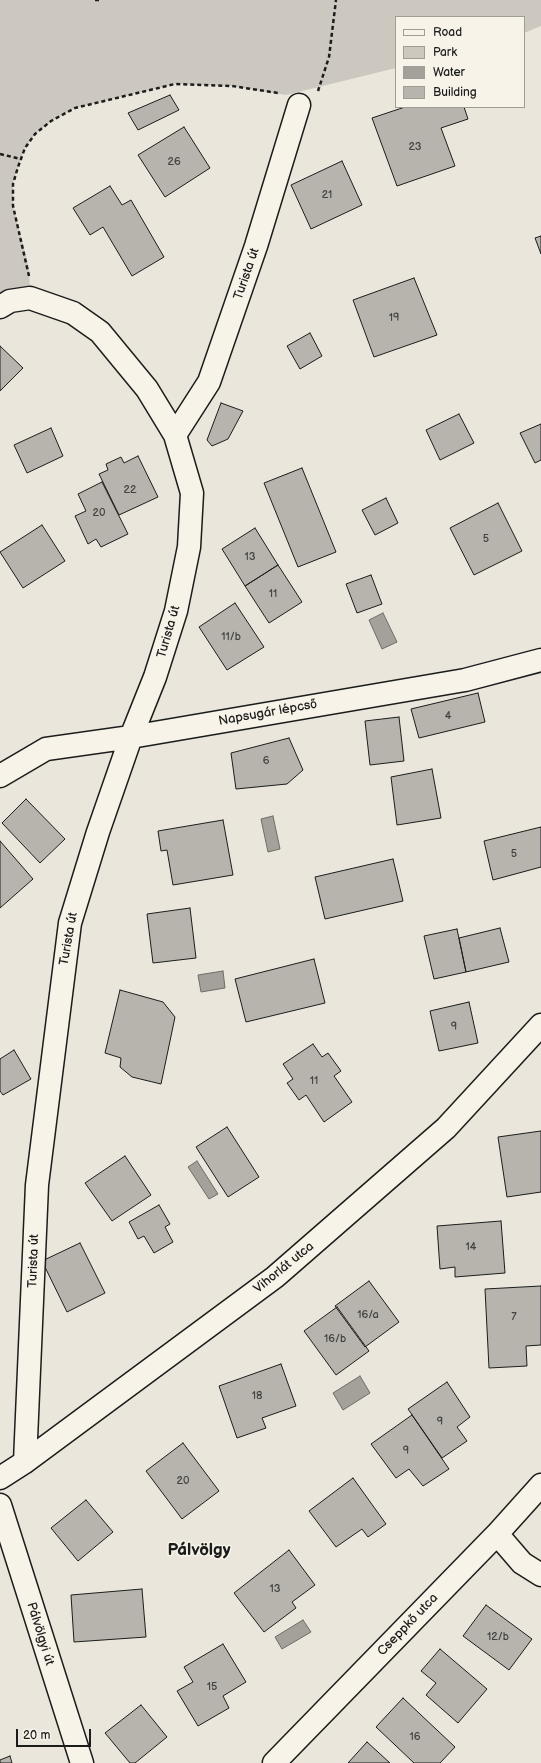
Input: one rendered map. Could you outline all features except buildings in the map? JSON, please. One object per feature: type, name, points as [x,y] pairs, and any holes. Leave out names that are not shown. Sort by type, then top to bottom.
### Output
[{"type":"street","name":"Turista út","points":[[175,435],[209,382],[256,246],[299,104]]},
{"type":"street","name":"Turista út","points":[[0,307],[10,301],[30,298],[73,313],[100,332],[148,389],[175,435],[192,493],[189,546],[169,638],[131,736],[98,832],[69,930],[37,1185],[25,1462]]},
{"type":"street","name":"Napsugár lépcső","points":[[0,776],[46,749],[465,680],[541,660]]},
{"type":"street","name":"Vihorlát utca","points":[[0,1478],[25,1462],[275,1277],[446,1128],[541,1025]]},
{"type":"street","name":"Cseppkő utca","points":[[274,1763],[497,1534],[541,1485]]},
{"type":"street","name":"Pálvölgyi út","points":[[0,1505],[82,1763]]},
{"type":"street","points":[[497,1534],[522,1563],[541,1575]]},
{"type":"path","points":[[95,0],[102,0]]},
{"type":"path","points":[[30,298],[29,268],[13,206],[14,184],[21,159],[35,134],[52,121],[75,108],[175,84],[232,86],[266,91],[286,95],[299,104],[317,96],[329,58],[336,0]]},
{"type":"path","points":[[0,154],[21,159]]},
{"type":"green space","points":[[0,0],[541,0],[541,26],[525,33],[525,16],[395,16],[395,68],[286,95],[232,86],[175,84],[75,108],[52,121],[35,134],[25,148],[13,184],[13,206],[29,268],[30,298],[0,307]]},
{"type":"water","points":[[383,613],[397,642],[382,649],[369,620]]},
{"type":"water","points":[[273,816],[280,849],[268,852],[261,819]]},
{"type":"water","points":[[223,971],[225,988],[201,992],[198,975]]},
{"type":"water","points":[[197,1161],[218,1194],[209,1199],[188,1167]]},
{"type":"water","points":[[360,1376],[370,1393],[343,1410],[333,1393]]},
{"type":"water","points":[[303,1620],[311,1632],[282,1649],[275,1637]]},
{"type":"district","name":"Pálvölgy","points":[[199,1551]]}]
